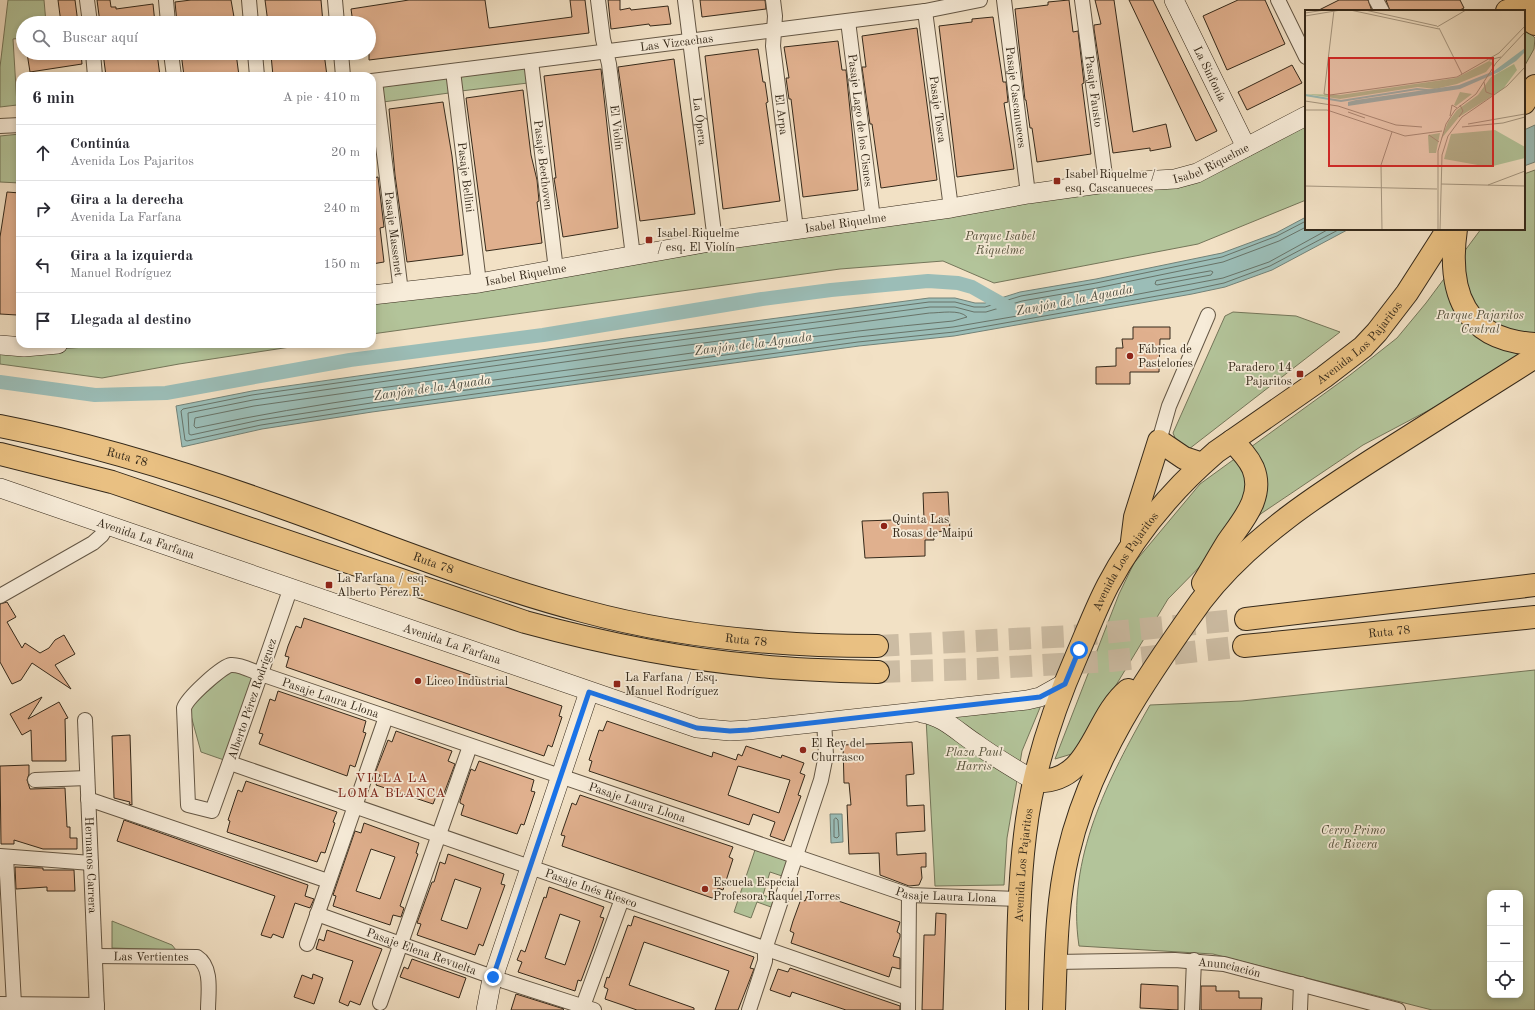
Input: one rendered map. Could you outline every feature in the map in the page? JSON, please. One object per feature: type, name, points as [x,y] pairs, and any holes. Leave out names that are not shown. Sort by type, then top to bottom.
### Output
[{"type":"main road","points":[[1509,10],[1535,2]]},
{"type":"main road","points":[[1525,18],[1535,24]]},
{"type":"main road","points":[[1525,101],[1535,86]]},
{"type":"main road","name":"Avenida Los Pajaritos","points":[[1017,1010],[1020,899],[1025,835],[1035,781],[1045,742],[1065,684],[1108,584],[1148,522],[1202,464],[1232,440],[1324,377],[1362,347],[1378,332],[1407,293],[1447,230]]},
{"type":"main road","points":[[1456,230],[1453,259],[1455,283],[1462,304],[1469,314],[1494,334],[1516,342],[1535,344]]},
{"type":"main road","points":[[1054,1010],[1058,909],[1068,854],[1082,805],[1116,730],[1148,678],[1214,584],[1252,547],[1290,516],[1351,473],[1535,357]]},
{"type":"main road","name":"Ruta 78","points":[[0,426],[90,446],[141,461],[271,503],[496,585],[584,612],[663,629],[746,640],[834,646],[877,646]]},
{"type":"main road","points":[[1131,547],[1135,517],[1159,440],[1184,458],[1202,464]]},
{"type":"main road","points":[[1182,628],[1203,584],[1244,519],[1253,500],[1256,489],[1253,469],[1232,440]]},
{"type":"main road","name":"Ruta 78","points":[[0,454],[112,482],[525,622],[589,639],[650,651],[726,662],[790,669],[878,672]]},
{"type":"main road","points":[[1246,619],[1535,585]]},
{"type":"main road","name":"Ruta 78","points":[[1244,646],[1535,618]]},
{"type":"main road","points":[[1035,781],[1054,780],[1073,770],[1083,758],[1104,719],[1118,698],[1127,690],[1148,678]]},
{"type":"street","points":[[88,0],[89,16]]},
{"type":"street","points":[[166,0],[167,16]]},
{"type":"street","points":[[249,0],[251,16]]},
{"type":"street","points":[[335,0],[336,16]]},
{"type":"street","name":"El Violín","points":[[598,0],[609,64],[633,256]]},
{"type":"street","name":"La Ópera","points":[[685,0],[715,241]]},
{"type":"street","name":"El Arpa","points":[[773,0],[773,46],[796,229]]},
{"type":"street","name":"Las Vizcachas","points":[[376,81],[926,11],[980,0]]},
{"type":"street","name":"Pasaje Cascanueces","points":[[1004,0],[1028,194]]},
{"type":"street","name":"Pasaje Fausto","points":[[1082,0],[1106,183]]},
{"type":"street","name":"La Sinfonía","points":[[1174,0],[1246,148]]},
{"type":"street","points":[[1278,0],[1305,55]]},
{"type":"street","points":[[1376,0],[1381,10]]},
{"type":"street","points":[[1507,10],[1520,0]]},
{"type":"street","name":"Pasaje Tosca","points":[[926,11],[951,208]]},
{"type":"street","name":"Pasaje Lago de los Cisnes","points":[[848,21],[873,219]]},
{"type":"street","points":[[94,60],[95,72]]},
{"type":"street","points":[[172,60],[173,72]]},
{"type":"street","points":[[256,60],[257,72]]},
{"type":"street","points":[[342,60],[343,72]]},
{"type":"street","name":"Pasaje Beethoven","points":[[531,61],[556,270]]},
{"type":"street","name":"Pasaje Bellini","points":[[453,71],[479,284]]},
{"type":"street","name":"Pasaje Massenet","points":[[376,97],[401,292]]},
{"type":"street","name":"Isabel Riquelme","points":[[376,295],[479,284],[715,241],[951,208],[1028,194],[1106,183],[1164,180],[1186,176],[1246,148],[1305,117]]},
{"type":"street","points":[[0,126],[16,125]]},
{"type":"street","points":[[1159,440],[1170,406],[1208,315]]},
{"type":"street","points":[[0,344],[16,346]]},
{"type":"street","name":"Avenida La Farfana","points":[[0,488],[291,587],[682,724],[712,731],[748,730],[824,720],[1034,699],[1065,684]]},
{"type":"street","points":[[0,596],[93,543],[102,535],[108,525]]},
{"type":"street","name":"Alberto Pérez Rodríguez","points":[[212,812],[291,587]]},
{"type":"street","name":"Pasaje Laura Llona","points":[[212,812],[188,805],[183,712],[185,704],[189,698],[227,666],[235,665],[909,895],[1020,899]]},
{"type":"street","points":[[486,1010],[493,977],[589,692]]},
{"type":"street","name":"Avenida La Farfana","points":[[915,712],[930,714],[942,720],[1035,781]]},
{"type":"street","points":[[306,944],[386,717]]},
{"type":"street","name":"Hermanos Carrera","points":[[85,720],[97,1008]]},
{"type":"street","points":[[749,1010],[765,961],[765,949],[796,857],[824,766],[826,745],[824,720]]},
{"type":"street","points":[[380,1004],[470,746]]},
{"type":"street","name":"Pasaje Inés Riesco","points":[[230,763],[438,836],[530,866],[765,949],[908,1004]]},
{"type":"street","points":[[35,780],[87,778]]},
{"type":"street","points":[[88,799],[328,881]]},
{"type":"street","points":[[14,1004],[5,917],[3,856],[91,863]]},
{"type":"street","points":[[908,1004],[909,895]]},
{"type":"street","points":[[589,1008],[622,899]]},
{"type":"street","name":"Pasaje Elena Revuelta","points":[[317,914],[493,977],[589,1008]]},
{"type":"street","name":"Las Vertientes","points":[[95,956],[197,957],[202,960],[207,968],[208,1010]]},
{"type":"street","points":[[1192,1010],[1194,960]]},
{"type":"street","name":"Anunciación","points":[[1056,962],[1194,960],[1224,964],[1398,1010]]},
{"type":"street","points":[[1300,1010],[1301,984]]},
{"type":"street","points":[[0,1004],[97,1008]]},
{"type":"green space","points":[[8,0],[44,0],[45,16],[16,16],[16,39],[13,39],[16,105],[0,107],[0,67]]},
{"type":"green space","points":[[1525,28],[1535,38],[1534,49],[1525,65]]},
{"type":"green space","points":[[526,68],[528,83],[461,91],[459,77]]},
{"type":"green space","points":[[447,78],[449,93],[383,102],[381,87]]},
{"type":"green space","name":"Parque Isabel Riquelme","points":[[1305,126],[1305,200],[1198,244],[994,283],[943,261],[840,269],[376,333],[376,302],[577,274],[851,227],[1105,192],[1189,185]]},
{"type":"green space","points":[[16,134],[16,183],[0,182],[0,136]]},
{"type":"green space","name":"Parque Pajaritos Central","points":[[1535,170],[1535,354],[1363,445],[1262,513],[1217,549],[1168,599],[1075,753],[1055,759],[1119,594],[1134,563],[1200,484],[1350,375],[1397,338],[1426,303],[1480,230],[1525,230],[1525,174]]},
{"type":"green space","points":[[1233,312],[1296,316],[1340,332],[1189,449],[1178,445],[1173,433],[1225,316]]},
{"type":"green space","points":[[72,348],[284,348],[179,364],[102,378],[0,364],[0,350],[36,351]]},
{"type":"green space","points":[[232,670],[253,677],[224,760],[201,752],[190,712],[191,706]]},
{"type":"green space","name":"Cerro Primo de Rivera","points":[[1535,670],[1535,1010],[1432,1010],[1213,954],[1079,946],[1077,914],[1079,882],[1085,851],[1094,821],[1106,791],[1119,762],[1150,705],[1242,701]]},
{"type":"green space","name":"Plaza Paul Harris","points":[[1044,698],[1022,751],[1007,838],[1004,885],[935,886],[926,718]]},
{"type":"green space","points":[[755,850],[791,862],[785,877],[770,872],[763,895],[774,899],[771,907],[757,902],[751,918],[734,912]]},
{"type":"green space","points":[[112,921],[172,945],[176,950],[112,948]]},
{"type":"water","points":[[1535,125],[1535,162],[1525,166],[1525,130]]},
{"type":"water","name":"Zanjón de la Aguada","points":[[1305,218],[1305,230],[1347,230],[1272,270],[1225,287],[1192,294],[954,336],[859,346],[372,412],[262,429],[182,447],[176,406],[252,391],[626,338],[929,298],[955,298],[975,303],[985,303],[1020,292],[1096,279],[1222,253],[1276,233]]},
{"type":"water","points":[[830,814],[842,814],[843,842],[831,843]]},
{"type":"building","points":[[58,0],[75,0],[77,16],[60,16]]},
{"type":"building","points":[[97,0],[110,0],[111,7],[116,7],[116,9],[153,4],[154,16],[99,16]]},
{"type":"building","points":[[191,0],[231,0],[234,16],[176,16],[175,2]]},
{"type":"building","points":[[265,0],[321,0],[322,16],[267,16]]},
{"type":"building","points":[[409,0],[485,0],[489,28],[572,17],[570,0],[585,0],[589,33],[376,59],[376,16],[352,16],[351,9]]},
{"type":"building","points":[[608,0],[620,0],[620,10],[668,6],[671,24],[650,26],[649,24],[611,29]]},
{"type":"building","points":[[700,0],[765,0],[766,9],[702,17]]},
{"type":"building","points":[[1069,0],[1073,32],[1078,31],[1084,83],[1082,84],[1091,154],[1037,162],[1032,128],[1030,128],[1025,100],[1015,9],[1048,5],[1048,2]]},
{"type":"building","points":[[1095,0],[1114,0],[1133,132],[1166,124],[1171,147],[1150,151],[1150,148],[1113,153],[1094,29],[1094,25],[1101,24]]},
{"type":"building","points":[[1129,0],[1153,0],[1217,131],[1196,141]]},
{"type":"building","points":[[1238,0],[1265,0],[1285,44],[1227,70],[1203,16]]},
{"type":"building","points":[[1339,0],[1368,0],[1372,10],[1319,10]]},
{"type":"building","points":[[1386,0],[1460,0],[1464,8],[1460,10],[1390,10]]},
{"type":"building","points":[[993,17],[1003,82],[1006,82],[1008,102],[1004,103],[1014,169],[957,177],[939,26],[972,22],[972,19]]},
{"type":"building","points":[[917,28],[937,180],[881,188],[862,67],[866,67],[862,36]]},
{"type":"building","points":[[838,41],[842,70],[846,70],[858,190],[803,197],[791,99],[789,99],[786,78],[789,78],[784,47]]},
{"type":"building","points":[[758,49],[763,82],[765,82],[768,102],[766,103],[780,201],[723,209],[705,56]]},
{"type":"building","points":[[674,59],[695,214],[640,221],[618,67]]},
{"type":"building","points":[[28,60],[82,60],[82,64],[30,72]]},
{"type":"building","points":[[104,60],[158,60],[159,72],[105,72]]},
{"type":"building","points":[[182,60],[237,60],[238,72],[183,72]]},
{"type":"building","points":[[271,60],[325,60],[326,72],[273,72]]},
{"type":"building","points":[[1292,65],[1302,83],[1247,110],[1238,92]]},
{"type":"building","points":[[601,69],[618,228],[563,237],[554,178],[556,178],[544,76]]},
{"type":"building","points":[[523,90],[531,155],[537,180],[539,201],[537,202],[542,243],[486,251],[466,98]]},
{"type":"building","points":[[443,102],[452,156],[463,255],[407,262],[395,175],[389,109]]},
{"type":"building","points":[[376,177],[378,177],[384,227],[380,228],[384,262],[376,263]]},
{"type":"building","points":[[7,192],[16,193],[16,315],[0,314],[0,237]]},
{"type":"building","name":"Fábrica de Pastelones","points":[[1133,327],[1170,327],[1170,339],[1160,339],[1159,372],[1130,372],[1130,384],[1096,384],[1096,367],[1116,366],[1116,348],[1123,348],[1122,339],[1133,339]]},
{"type":"building","name":"Quinta Las Rosas de Maipú","points":[[948,492],[950,531],[933,532],[934,540],[925,540],[925,556],[865,558],[862,521],[924,519],[923,493]]},
{"type":"building","points":[[7,602],[16,617],[7,622],[22,648],[25,643],[40,653],[49,648],[55,640],[64,635],[75,654],[55,665],[71,689],[32,663],[21,680],[12,684],[0,662],[0,604]]},
{"type":"building","points":[[304,618],[562,706],[559,716],[562,717],[552,747],[548,745],[544,756],[286,667],[289,657],[285,656],[288,646],[296,626],[301,628]]},
{"type":"building","points":[[278,691],[366,721],[363,732],[366,733],[355,767],[350,765],[347,776],[259,744],[263,734],[259,733],[270,699],[275,701]]},
{"type":"building","points":[[42,697],[28,719],[59,702],[68,718],[65,719],[66,761],[32,761],[31,730],[22,735],[10,714]]},
{"type":"building","points":[[607,721],[712,757],[713,752],[736,760],[738,754],[742,756],[746,746],[781,758],[782,755],[804,763],[800,773],[805,775],[798,795],[801,796],[784,841],[770,836],[775,822],[753,814],[749,825],[589,771],[592,761],[589,760],[599,730],[603,731]],"holes":[[[738,766],[790,780],[779,813],[728,795]]]},
{"type":"building","points":[[396,731],[452,751],[448,761],[455,764],[443,796],[437,794],[433,804],[376,785],[380,775],[375,773],[388,740],[392,742]]},
{"type":"building","points":[[130,735],[132,805],[129,804],[130,802],[114,798],[112,736]]},
{"type":"building","points":[[912,742],[914,774],[906,775],[907,806],[924,805],[925,831],[896,833],[897,855],[926,853],[926,867],[921,867],[922,878],[919,885],[909,886],[880,875],[879,853],[849,854],[847,805],[851,805],[849,783],[844,783],[843,745]]},
{"type":"building","points":[[479,761],[534,780],[531,791],[535,792],[524,825],[521,824],[517,834],[461,815],[464,805],[460,803],[460,801],[471,769],[475,771]]},
{"type":"building","points":[[29,765],[27,780],[30,789],[65,788],[67,827],[70,827],[70,838],[77,838],[77,849],[43,849],[14,840],[14,844],[1,844],[0,766]]},
{"type":"building","points":[[246,781],[337,812],[325,853],[321,852],[317,862],[227,832],[230,821],[228,820],[238,790],[242,792]]},
{"type":"building","points":[[580,795],[733,847],[729,857],[733,859],[723,890],[718,888],[715,899],[562,846],[565,836],[561,835],[572,803],[576,805]]},
{"type":"building","points":[[124,820],[308,885],[305,896],[314,899],[310,908],[295,903],[283,938],[273,934],[271,938],[261,935],[275,896],[117,841]]},
{"type":"building","points":[[364,823],[419,843],[416,853],[418,854],[400,906],[404,908],[401,917],[393,915],[390,925],[333,906],[336,896],[333,895],[355,831],[361,833]],"holes":[[[371,849],[395,857],[380,899],[356,891]]]},
{"type":"building","points":[[448,854],[504,874],[501,884],[505,885],[483,946],[479,944],[475,955],[417,935],[421,924],[417,923],[432,882],[434,882],[440,862],[445,864]],"holes":[[[455,879],[481,888],[467,929],[441,920]]]},
{"type":"building","points":[[15,867],[43,868],[43,870],[74,870],[75,891],[47,891],[47,887],[16,889]]},
{"type":"building","points":[[549,887],[604,907],[600,917],[604,918],[581,981],[578,980],[575,991],[518,972],[522,962],[517,960],[521,950],[525,952],[544,897],[546,898]],"holes":[[[560,914],[580,921],[565,965],[545,958]]]},
{"type":"building","points":[[809,891],[900,922],[897,932],[900,934],[900,937],[893,956],[900,958],[900,969],[892,967],[889,977],[791,943],[794,933],[790,931],[793,921],[801,899],[805,901]]},
{"type":"building","points":[[936,913],[946,914],[943,1010],[922,1010],[924,935],[935,935]]},
{"type":"building","points":[[634,916],[754,957],[750,968],[754,969],[738,1010],[715,1010],[729,971],[644,942],[629,985],[694,1008],[694,1010],[637,1010],[605,999],[608,989],[604,987],[607,977],[609,978],[628,925],[631,926]]},
{"type":"building","points":[[327,930],[382,949],[360,1005],[350,1001],[348,1006],[339,1002],[353,961],[316,949],[319,939],[324,941]]},
{"type":"building","points":[[412,959],[466,978],[459,998],[400,977],[404,967],[408,969]]},
{"type":"building","points":[[790,968],[900,1006],[900,1010],[846,1010],[792,992],[790,997],[770,990],[778,969],[788,972]]},
{"type":"building","points":[[313,974],[323,978],[314,1004],[294,997],[302,975],[312,979]]},
{"type":"building","points":[[1141,984],[1178,986],[1178,1010],[1140,1008]]},
{"type":"building","points":[[1201,986],[1216,986],[1216,991],[1239,991],[1239,998],[1262,998],[1261,1010],[1201,1010]]},
{"type":"building","points":[[516,994],[564,1009],[511,1010]]},
{"type":"waterway","name":"Zanjón de la Aguada","points":[[0,382],[95,395],[166,393],[350,360],[543,335],[762,299],[831,290],[928,281],[958,283],[972,287],[1011,309]]},
{"type":"tunnel","points":[[877,646],[1072,636],[1246,619]]},
{"type":"tunnel","points":[[878,672],[978,669],[1111,661],[1244,646]]},
{"type":"place","name":"Isabel Riquelme / esq. Cascanueces","points":[[1057,181]]},
{"type":"place","name":"Isabel Riquelme / esq. El Violín","points":[[649,240]]},
{"type":"place","name":"Fábrica de Pastelones","points":[[1130,356]]},
{"type":"place","name":"Paradero 14 Pajaritos","points":[[1300,374]]},
{"type":"place","name":"Quinta Las Rosas de Maipú","points":[[884,526]]},
{"type":"place","name":"La Farfana / esq. Alberto Pérez R.","points":[[329,585]]},
{"type":"place","name":"Liceo Industrial","points":[[418,681]]},
{"type":"place","name":"La Farfana / Esq. Manuel Rodríguez","points":[[617,684]]},
{"type":"place","name":"El Rey del Churrasco","points":[[803,750]]},
{"type":"place","name":"Escuela Especial Profesora Raquel Torres","points":[[705,889]]},
{"type":"district","name":"VILLA LA LOMA BLANCA","points":[[392,784]]},
{"type":"route","points":[[493,977],[589,692],[697,728],[712,731],[748,730],[824,720],[1027,700],[1040,697],[1065,684],[1079,650]]}]
